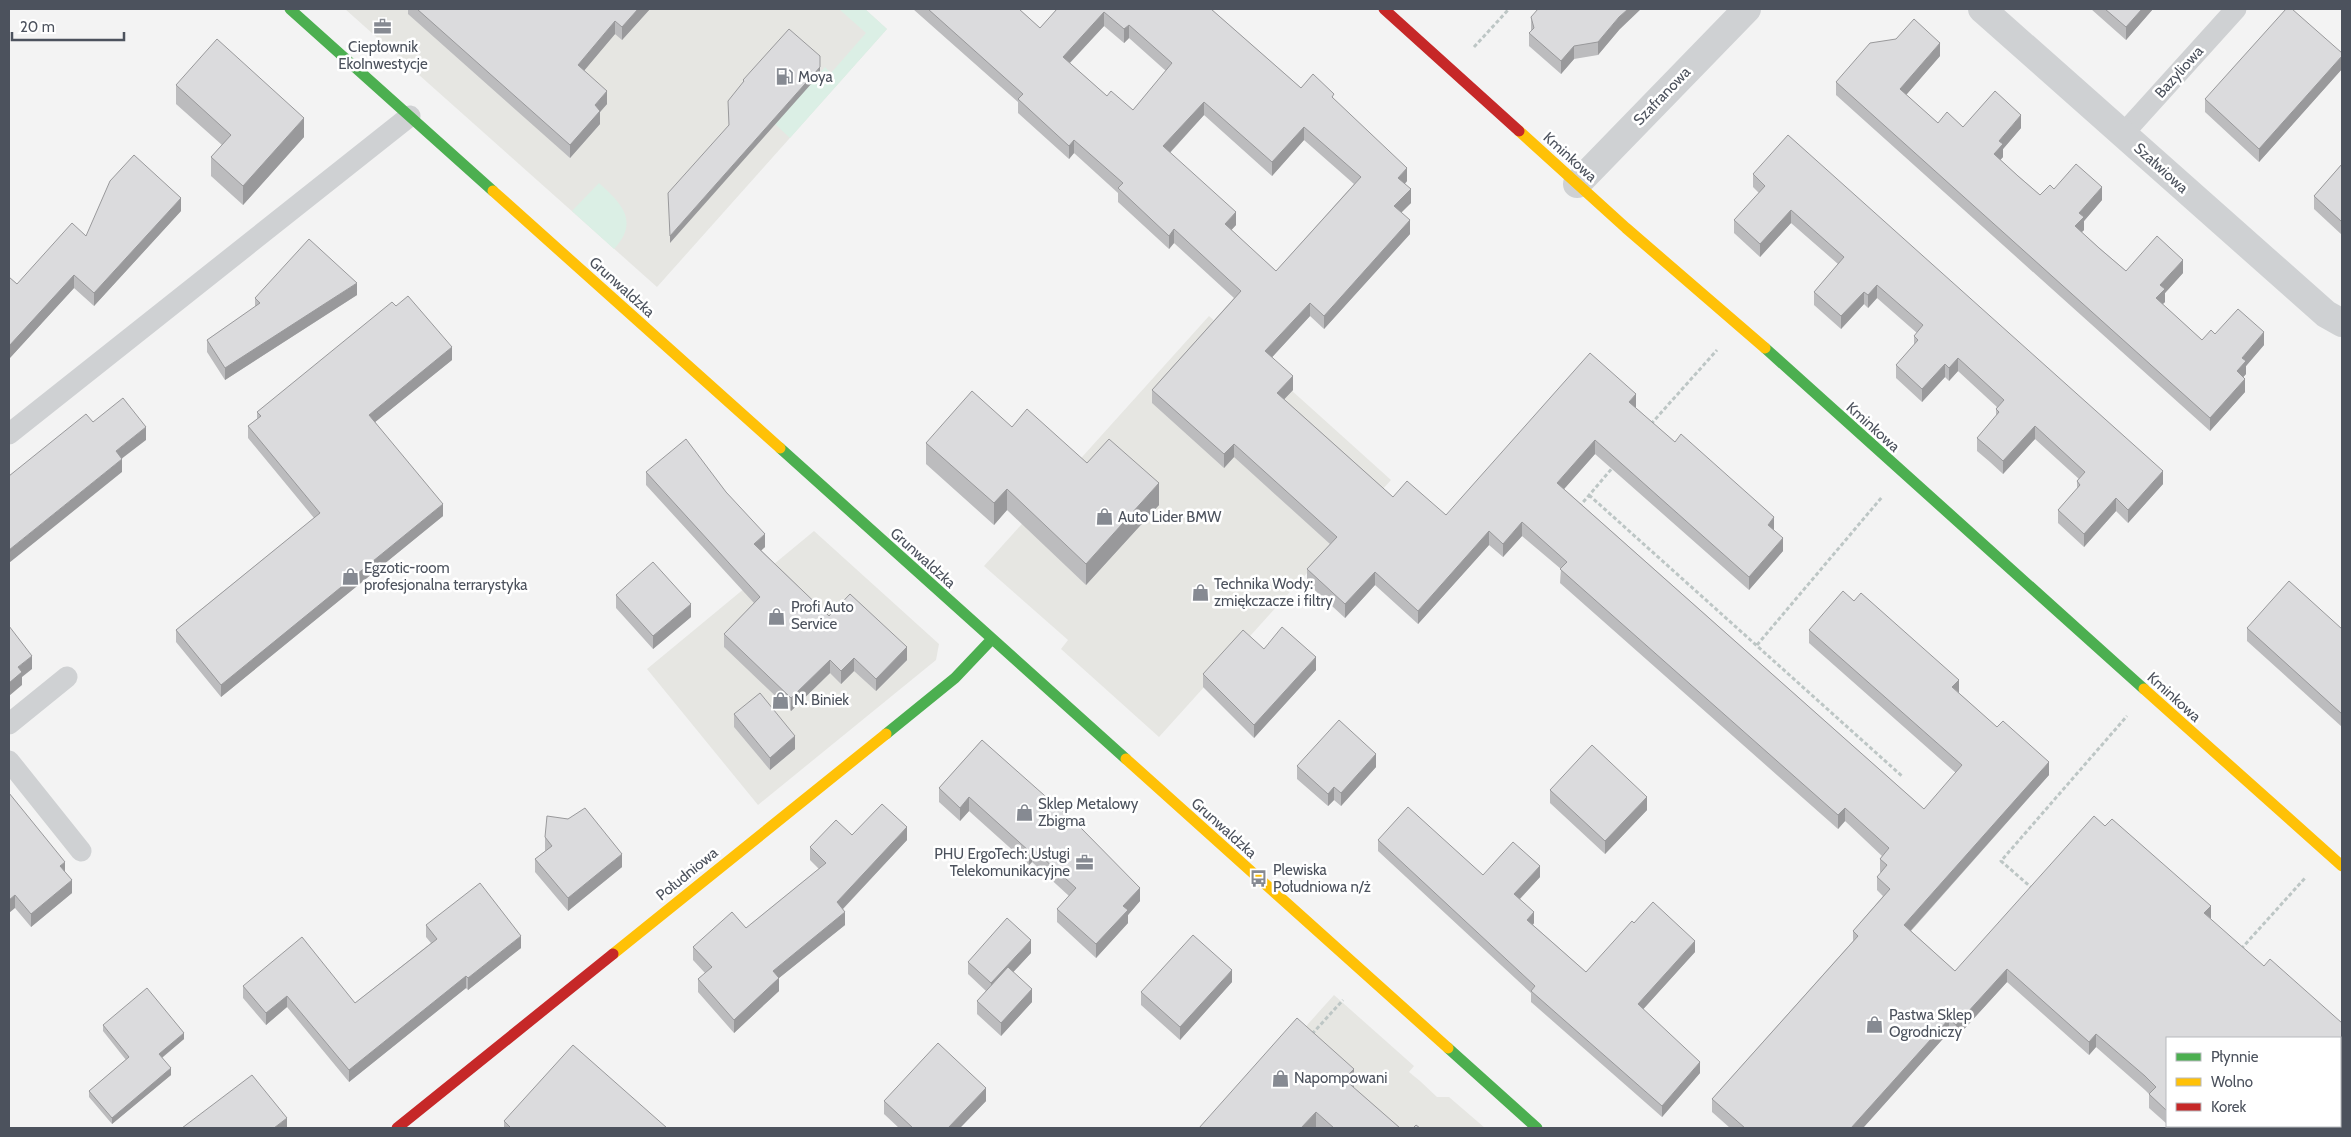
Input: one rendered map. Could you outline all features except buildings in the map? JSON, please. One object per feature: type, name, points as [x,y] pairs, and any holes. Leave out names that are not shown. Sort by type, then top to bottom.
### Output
[{"type":"street","name":"Grunwaldzka","points":[[290,9],[1537,1128]]},
{"type":"street","name":"Kminkowa","points":[[1384,9],[1577,184],[1739,325],[2342,866]]},
{"type":"street","name":"Szafranowa","points":[[1577,184],[1747,9]]},
{"type":"street","name":"Szałwiowa","points":[[1982,9],[2326,314],[2342,323]]},
{"type":"street","name":"Południowa","points":[[397,1128],[955,678],[992,639]]},
{"type":"lane","name":"Bazyliowa","points":[[2123,134],[2236,9]]},
{"type":"lane","points":[[9,434],[410,116]]},
{"type":"lane","points":[[9,724],[66,676]]},
{"type":"lane","points":[[9,760],[81,852]]},
{"type":"path","points":[[1452,70],[1509,9]]},
{"type":"path","points":[[1648,428],[1739,325]]},
{"type":"path","points":[[1577,509],[1615,465]]},
{"type":"path","points":[[1757,645],[1902,473]]},
{"type":"path","points":[[1589,494],[1903,777]]},
{"type":"path","points":[[2038,893],[2001,860],[2147,693]]},
{"type":"path","points":[[2237,954],[2327,853]]},
{"type":"path","points":[[1309,1036],[1349,994]]},
{"type":"shaded area","points":[[345,9],[865,9],[887,29],[657,287]]},
{"type":"shaded area","points":[[1209,316],[1391,480],[1159,737],[1061,649],[1068,640],[984,566]]},
{"type":"shaded area","name":"N. Biniek","points":[[814,531],[939,644],[936,660],[758,805],[647,669]]},
{"type":"shaded area","points":[[1334,995],[1414,1066],[1409,1072],[1437,1097],[1449,1097],[1485,1128],[1215,1128]]},
{"type":"green space","points":[[839,9],[865,9],[887,29],[790,138],[775,124],[825,67],[831,73],[866,33]]},
{"type":"green space","points":[[599,183],[620,205],[626,221],[626,230],[614,249],[572,211]]},
{"type":"traffic: fast","points":[[290,9],[493,191]]},
{"type":"traffic: fast","points":[[1765,348],[2144,689]]},
{"type":"traffic: fast","points":[[780,448],[1126,759]]},
{"type":"traffic: fast","points":[[886,734],[955,678],[992,639]]},
{"type":"traffic: fast","points":[[1448,1048],[1537,1128]]},
{"type":"traffic: slow","points":[[1519,131],[1626,228],[1765,348]]},
{"type":"traffic: slow","points":[[493,191],[780,448]]},
{"type":"traffic: slow","points":[[2144,689],[2342,866]]},
{"type":"traffic: slow","points":[[613,954],[886,734]]},
{"type":"traffic: slow","points":[[1126,759],[1448,1048]]},
{"type":"traffic: jam","points":[[1384,9],[1519,131]]},
{"type":"traffic: jam","points":[[397,1128],[613,954]]},
{"type":"place","name":"Ciepłownik EkoInwestycje","points":[[383,26]]},
{"type":"place","name":"Moya","points":[[784,77]]},
{"type":"place","name":"Auto Lider BMW","points":[[1104,517]]},
{"type":"place","name":"Egzotic-room profesjonalna terrarystyka","points":[[350,577]]},
{"type":"place","name":"Technika Wody: zmiękczacze i filtry","points":[[1200,593]]},
{"type":"place","name":"Profi Auto Service","points":[[777,616]]},
{"type":"place","name":"N. Biniek","points":[[780,700]]},
{"type":"place","name":"Sklep Metalowy Zbigma","points":[[1024,813]]},
{"type":"place","name":"PHU ErgoTech: Usługi Telekomunikacyjne","points":[[1084,863]]},
{"type":"place","name":"Plewiska Południowa n/ż","points":[[1259,879]]},
{"type":"place","name":"Pastwa Sklep Ogrodniczy","points":[[1875,1024]]},
{"type":"place","name":"Napompowani","points":[[1280,1078]]}]
